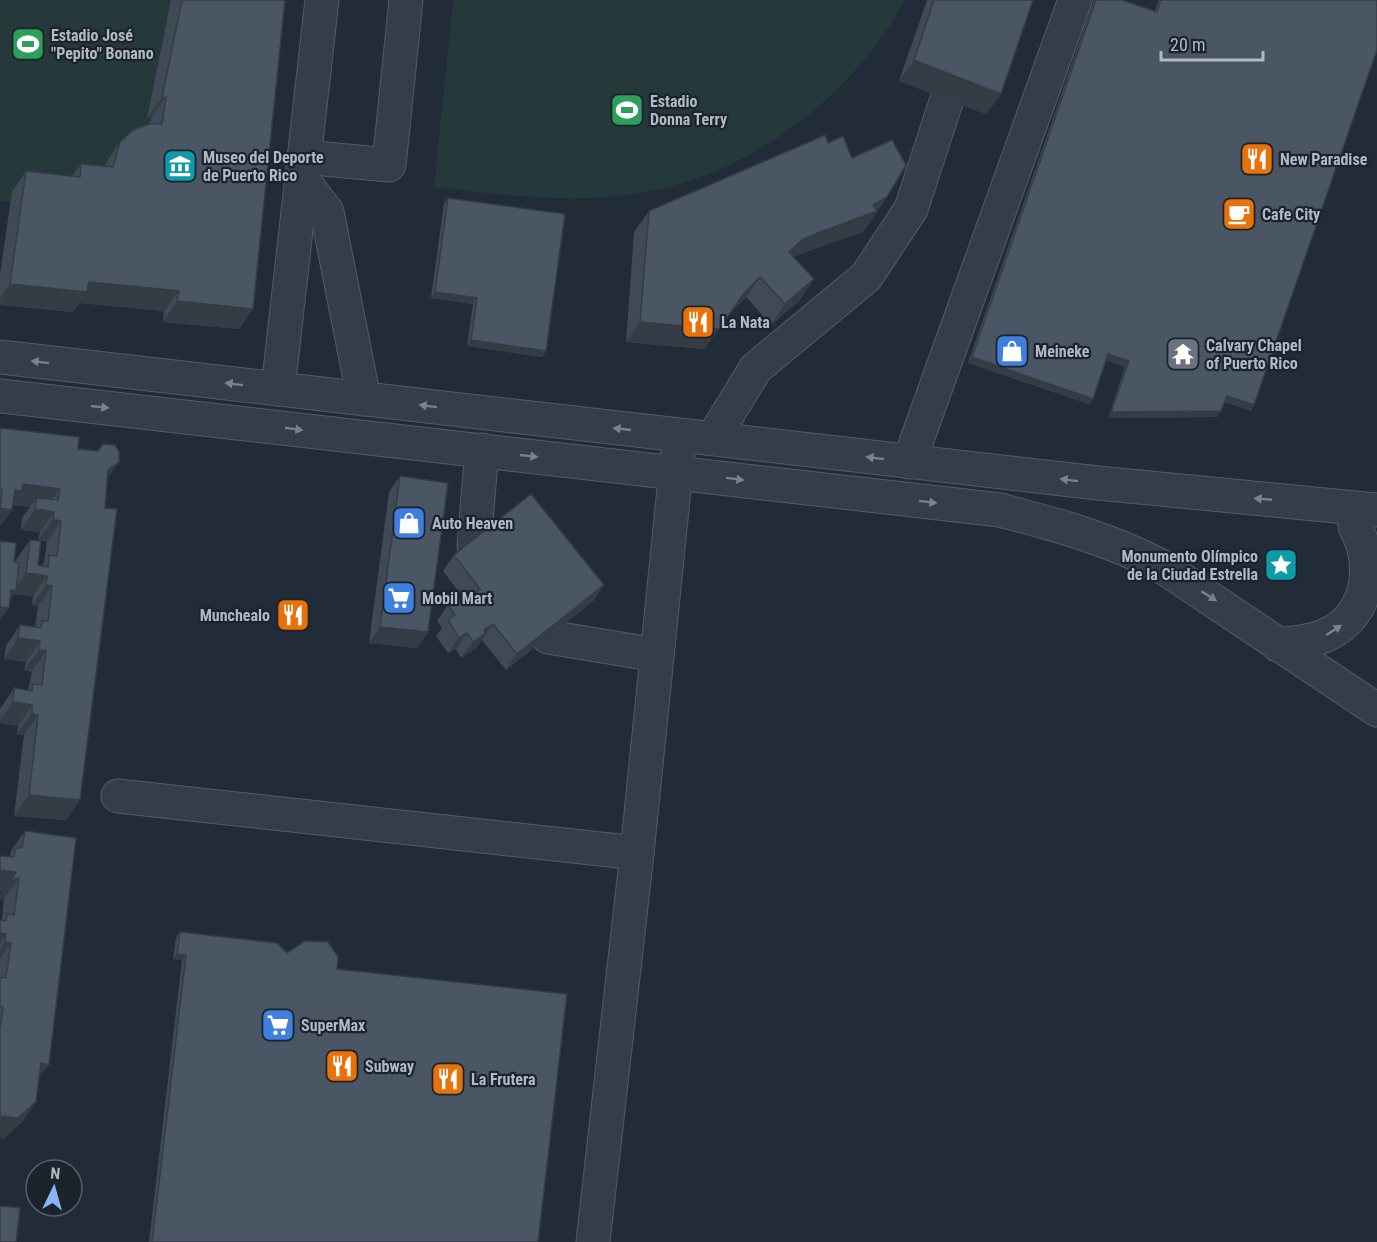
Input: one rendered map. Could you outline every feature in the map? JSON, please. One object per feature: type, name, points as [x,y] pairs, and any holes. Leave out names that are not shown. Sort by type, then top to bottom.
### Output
[{"type":"street","points":[[278,389],[322,0]]},
{"type":"street","points":[[303,168],[390,165],[406,0]]},
{"type":"street","points":[[909,462],[1075,0]]},
{"type":"street","points":[[713,438],[756,368],[866,277],[911,209],[947,99]]},
{"type":"street","points":[[303,168],[327,212],[364,399]]},
{"type":"street","points":[[0,357],[909,462],[1321,505],[1370,528],[1362,602],[1354,615],[1326,636],[1278,645]]},
{"type":"street","points":[[0,396],[1000,510],[1085,532],[1130,550],[1163,567],[1377,710]]},
{"type":"street","points":[[593,1242],[637,853],[680,436]]},
{"type":"street","points":[[474,545],[482,450]]},
{"type":"street","points":[[548,637],[657,655]]},
{"type":"street","points":[[118,796],[637,853]]},
{"type":"green space","points":[[0,0],[171,0],[147,118],[151,118],[148,145],[110,158],[103,169],[11,202],[0,201]]},
{"type":"green space","name":"Estadio Donna Terry","points":[[453,0],[905,0],[884,34],[831,95],[767,144],[731,164],[694,179],[629,195],[545,198],[434,187]]},
{"type":"building","name":"Museo del Deporte de Puerto Rico","points":[[182,0],[285,0],[253,309],[177,301],[179,291],[89,282],[87,292],[10,284],[26,171],[80,177],[81,164],[113,167],[120,142],[133,130],[149,124],[162,124],[166,97],[162,98]]},
{"type":"building","points":[[934,0],[1033,0],[1001,94],[914,60]]},
{"type":"building","points":[[1096,0],[1122,0],[1157,12],[1161,0],[1377,0],[1377,50],[1254,405],[1227,396],[1221,411],[1111,412],[1129,361],[1108,354],[1093,399],[972,357]]},
{"type":"building","points":[[825,135],[828,143],[843,136],[852,158],[892,140],[906,165],[887,197],[873,205],[877,211],[802,240],[789,252],[814,279],[785,304],[760,277],[745,292],[719,329],[640,322],[649,211]]},
{"type":"building","points":[[448,198],[565,214],[546,351],[471,340],[477,298],[435,292]]},
{"type":"building","points":[[0,428],[79,437],[78,449],[98,451],[103,444],[115,445],[119,452],[119,462],[108,470],[105,508],[117,509],[80,800],[29,795],[38,715],[32,713],[32,705],[13,702],[14,688],[32,691],[33,684],[42,685],[46,651],[39,650],[40,641],[18,638],[20,625],[41,628],[42,621],[48,621],[52,586],[46,585],[47,576],[26,573],[30,540],[41,541],[38,565],[48,567],[49,555],[57,556],[61,521],[53,519],[54,512],[35,509],[36,498],[58,500],[60,489],[23,484],[21,491],[15,490],[12,510],[0,508],[2,489],[0,488]]},
{"type":"building","name":"Mobil Mart","points":[[400,476],[448,483],[428,632],[380,627]]},
{"type":"building","points":[[531,494],[604,585],[517,654],[493,624],[484,630],[486,633],[473,642],[467,633],[459,638],[448,620],[455,615],[448,605],[459,598],[462,603],[480,589],[454,555]]},
{"type":"building","points":[[0,541],[16,543],[14,562],[19,563],[16,591],[11,590],[9,608],[0,607]]},
{"type":"building","points":[[25,831],[76,838],[49,1065],[41,1063],[36,1102],[18,1118],[2,1116],[0,1125],[0,1029],[3,1007],[0,1007],[0,978],[6,977],[11,943],[5,942],[6,934],[0,933],[0,920],[6,921],[7,914],[14,915],[19,878],[11,881],[16,872],[0,870],[0,856],[14,857],[15,849],[22,847]]},
{"type":"building","points":[[180,932],[277,943],[287,953],[305,941],[328,942],[338,957],[337,969],[567,994],[538,1242],[152,1242],[186,955],[177,954]]},
{"type":"building","points":[[0,1206],[20,1208],[16,1242],[0,1242]]},
{"type":"place","name":"Estadio José \"Pepito\" Bonano","points":[[28,44]]},
{"type":"place","name":"Estadio Donna Terry","points":[[627,110]]},
{"type":"place","name":"New Paradise","points":[[1257,159]]},
{"type":"place","name":"Museo del Deporte de Puerto Rico","points":[[180,166]]},
{"type":"place","name":"Cafe City","points":[[1239,214]]},
{"type":"place","name":"La Nata","points":[[698,322]]},
{"type":"place","name":"Meineke","points":[[1012,351]]},
{"type":"place","name":"Calvary Chapel of Puerto Rico","points":[[1183,354]]},
{"type":"place","name":"Auto Heaven","points":[[409,523]]},
{"type":"place","name":"Monumento Olímpico de la Ciudad Estrella","points":[[1281,565]]},
{"type":"place","name":"Mobil Mart","points":[[399,598]]},
{"type":"place","name":"Munchealo","points":[[293,615]]},
{"type":"place","name":"SuperMax","points":[[278,1025]]},
{"type":"place","name":"Subway","points":[[342,1066]]},
{"type":"place","name":"La Frutera","points":[[448,1079]]}]
